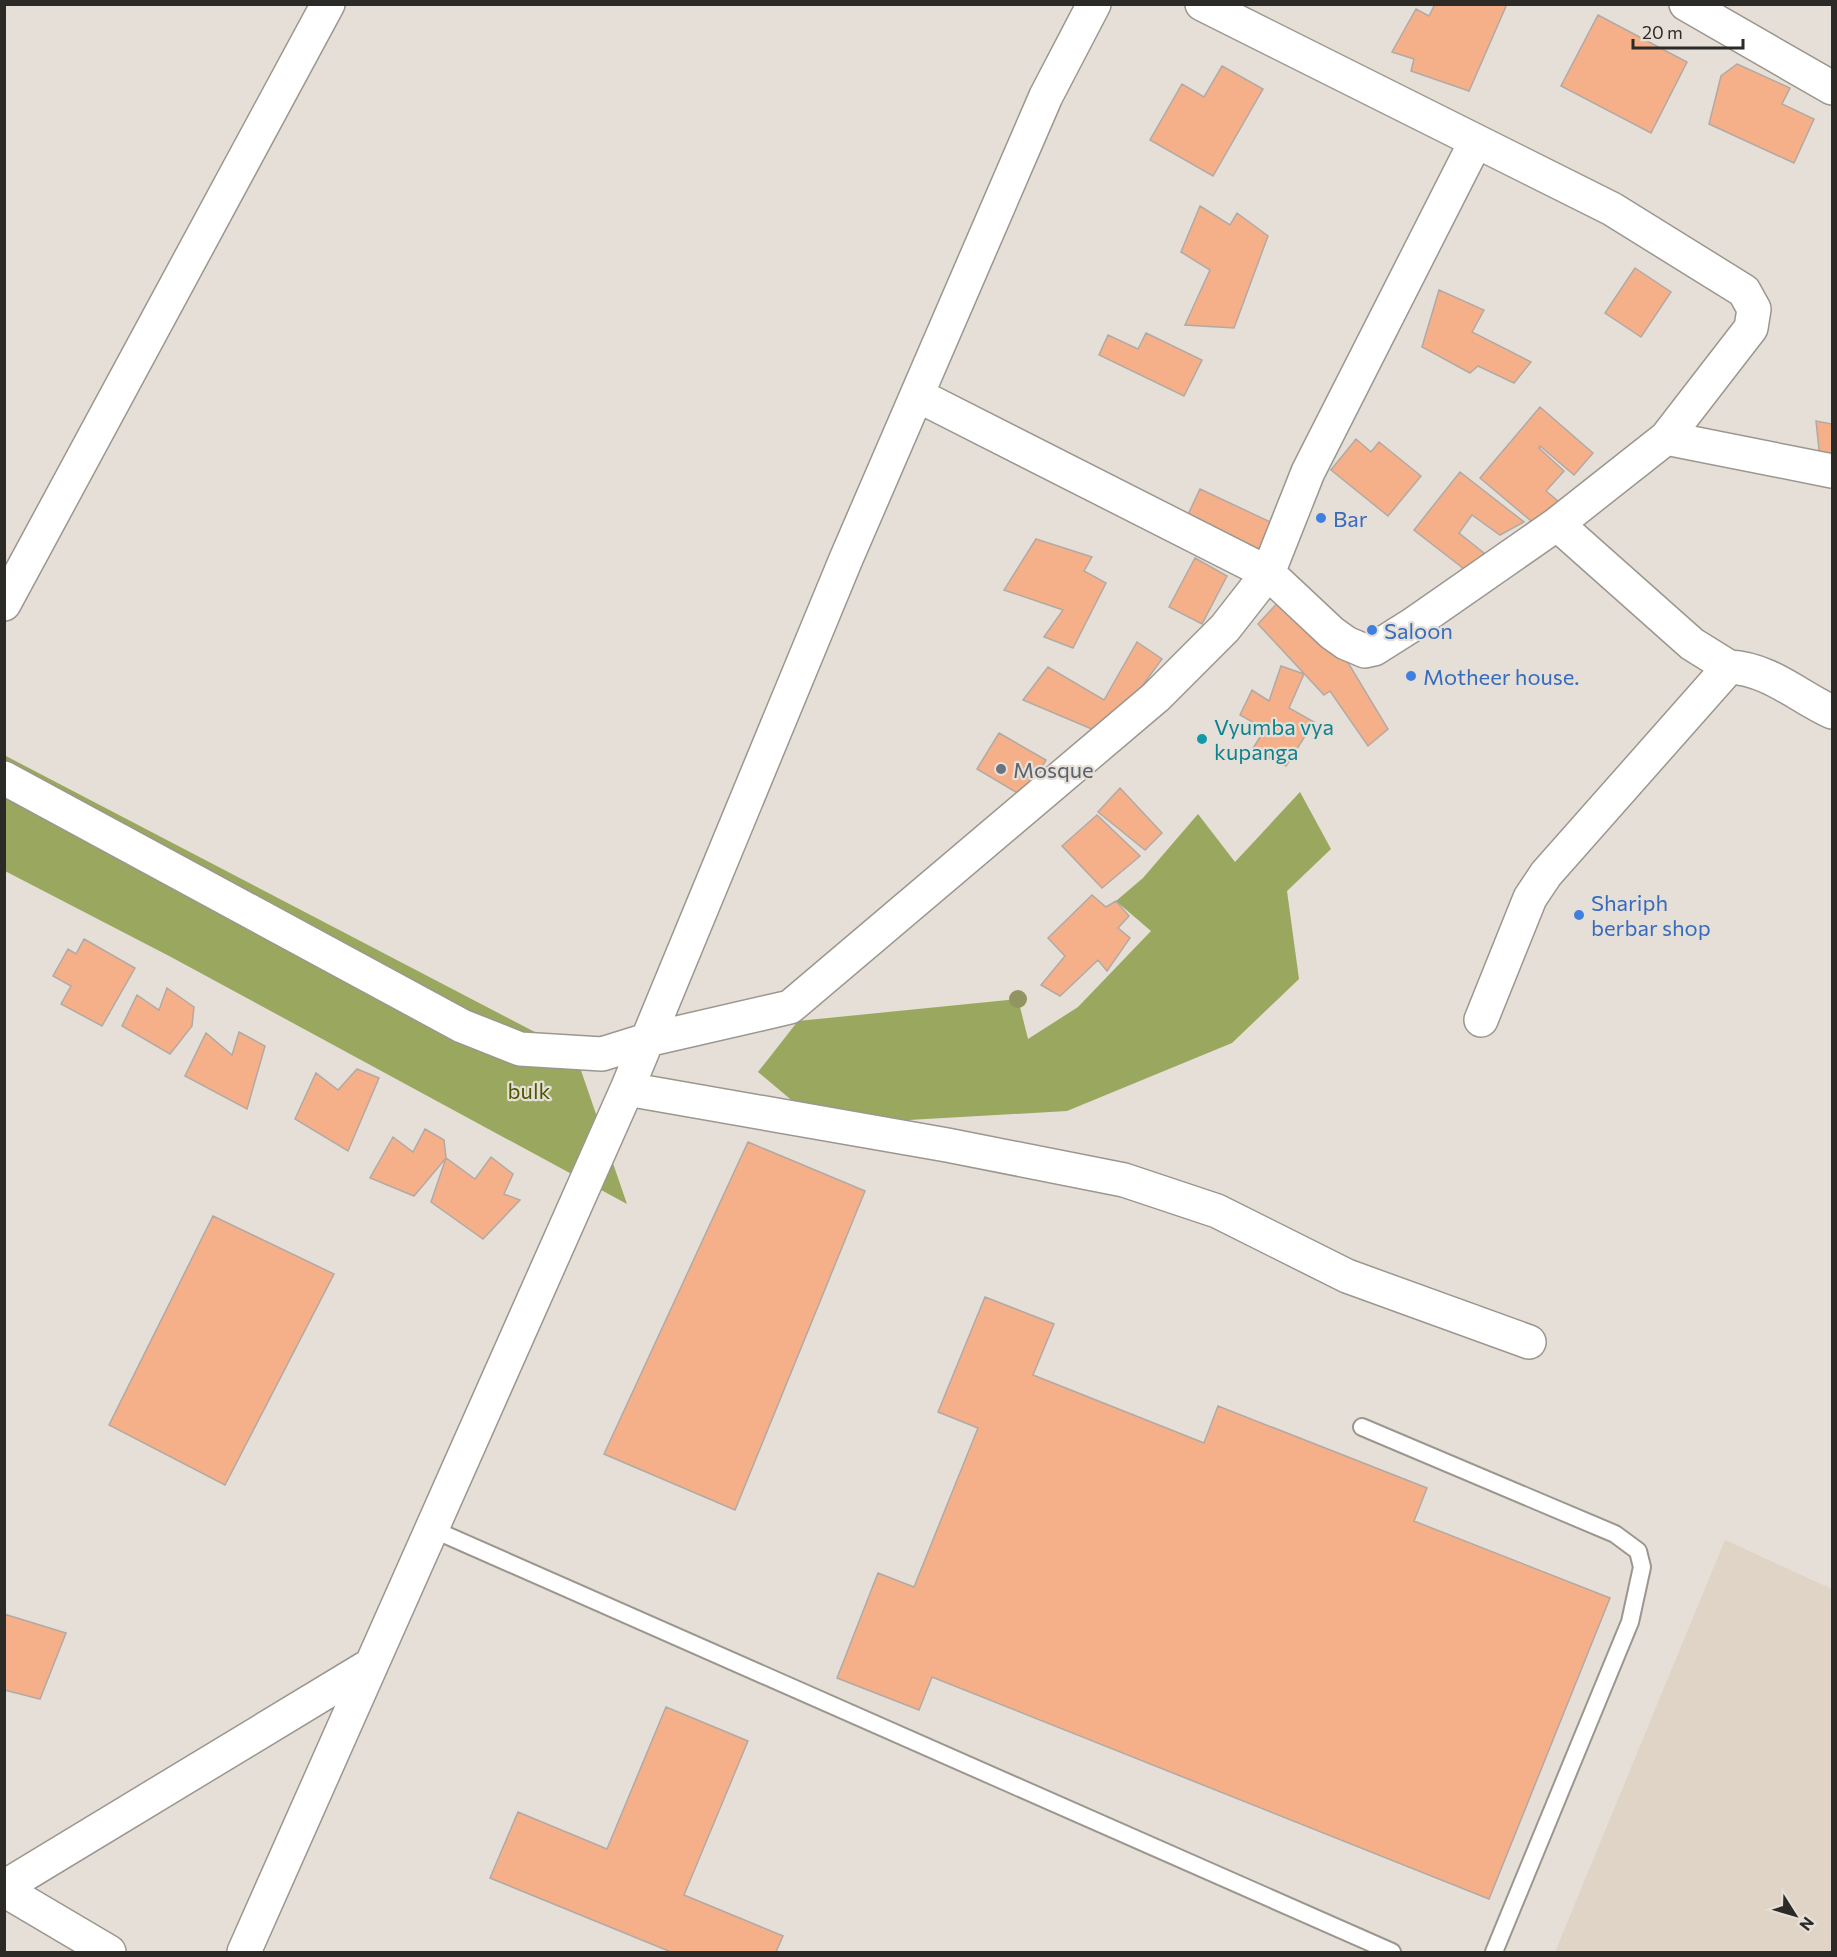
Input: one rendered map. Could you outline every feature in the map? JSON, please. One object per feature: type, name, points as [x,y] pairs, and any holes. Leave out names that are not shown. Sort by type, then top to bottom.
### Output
[{"type":"street","points":[[4,604],[328,4]]},
{"type":"street","points":[[244,1953],[430,1528],[627,1089],[736,820],[1046,96],[1094,4]]},
{"type":"street","points":[[917,395],[1268,573],[1332,633],[1346,643],[1365,651],[1374,649],[1412,625],[1557,524],[1666,438],[1751,328],[1755,309],[1744,291],[1611,209],[1202,4]]},
{"type":"street","points":[[1686,4],[1833,88]]},
{"type":"street","points":[[4,778],[462,1026],[520,1049],[602,1054],[647,1040],[790,1007],[1156,697],[1225,628],[1268,573],[1313,462],[1476,141]]},
{"type":"street","points":[[1666,438],[1833,471]]},
{"type":"street","points":[[1557,524],[1692,644],[1729,668],[1742,668],[1778,680],[1831,708]]},
{"type":"street","points":[[1481,1020],[1530,898],[1546,874],[1729,668]]},
{"type":"street","points":[[627,1089],[947,1145],[1124,1180],[1217,1211],[1347,1276],[1529,1342]]},
{"type":"street","points":[[108,1953],[4,1888],[369,1666]]},
{"type":"lane","points":[[1362,1426],[1616,1534],[1638,1551],[1642,1566],[1630,1622],[1494,1953]]},
{"type":"lane","points":[[430,1528],[1392,1953]]},
{"type":"shaded area","points":[[1725,1540],[1832,1589],[1832,1952],[1555,1952]]},
{"type":"green space","name":"bulk","points":[[4,755],[575,1053],[627,1204],[171,957],[5,871]]},
{"type":"green space","points":[[1300,792],[1331,849],[1287,891],[1299,979],[1232,1043],[1067,1111],[821,1125],[758,1072],[798,1021],[1018,999],[1028,1039],[1078,1007],[1151,931],[1116,901],[1143,878],[1198,814],[1235,862]]},
{"type":"building","points":[[1435,4],[1507,4],[1469,91],[1411,71],[1414,59],[1392,52],[1416,9],[1429,16]]},
{"type":"building","points":[[1598,15],[1687,62],[1651,133],[1561,86]]},
{"type":"building","points":[[1737,64],[1790,88],[1782,104],[1814,119],[1794,163],[1709,124],[1721,76]]},
{"type":"building","points":[[1222,66],[1263,89],[1213,176],[1150,140],[1182,84],[1204,97]]},
{"type":"building","points":[[1200,206],[1230,225],[1237,213],[1268,236],[1234,328],[1185,325],[1210,270],[1181,252]]},
{"type":"building","points":[[1635,268],[1671,292],[1641,337],[1605,313]]},
{"type":"building","points":[[1439,290],[1484,310],[1472,332],[1531,362],[1514,383],[1478,366],[1470,373],[1422,347]]},
{"type":"building","points":[[1146,333],[1202,360],[1184,396],[1099,355],[1108,335],[1138,349]]},
{"type":"building","points":[[1540,407],[1593,453],[1574,475],[1540,446],[1539,448],[1564,471],[1546,491],[1564,506],[1543,531],[1480,478]]},
{"type":"building","points":[[1816,421],[1832,424],[1832,462],[1820,459]]},
{"type":"building","points":[[1356,439],[1371,452],[1379,442],[1421,476],[1388,516],[1331,470]]},
{"type":"building","points":[[1460,472],[1524,522],[1500,535],[1472,515],[1459,533],[1484,553],[1468,572],[1414,530]]},
{"type":"building","points":[[1200,489],[1281,527],[1266,559],[1185,521]]},
{"type":"building","points":[[1036,539],[1092,557],[1084,571],[1106,583],[1073,648],[1044,637],[1063,610],[1004,590]]},
{"type":"building","points":[[1195,558],[1227,576],[1202,624],[1169,607]]},
{"type":"building","points":[[1282,598],[1347,661],[1388,729],[1368,746],[1330,691],[1324,695],[1258,624]]},
{"type":"building","points":[[1137,642],[1162,659],[1106,735],[1023,700],[1048,667],[1104,700]]},
{"type":"building","points":[[1281,666],[1304,674],[1289,708],[1314,722],[1286,766],[1252,750],[1265,729],[1240,715],[1252,690],[1269,701]]},
{"type":"building","points":[[999,733],[1046,760],[1024,797],[977,769]]},
{"type":"building","points":[[1120,788],[1162,833],[1145,850],[1098,812]]},
{"type":"building","points":[[1097,815],[1140,856],[1102,888],[1062,846]]},
{"type":"building","points":[[1092,895],[1106,907],[1116,901],[1129,916],[1118,928],[1130,938],[1107,971],[1098,960],[1060,996],[1041,985],[1065,956],[1048,938]]},
{"type":"building","points":[[84,939],[135,968],[102,1026],[61,1004],[71,986],[53,976],[68,949],[76,954]]},
{"type":"building","points":[[167,988],[194,1007],[192,1026],[170,1054],[122,1026],[137,995],[159,1010]]},
{"type":"building","points":[[239,1032],[265,1046],[247,1109],[185,1076],[206,1033],[232,1055]]},
{"type":"building","points":[[357,1069],[379,1078],[348,1151],[295,1119],[316,1073],[338,1090]]},
{"type":"building","points":[[425,1129],[444,1140],[446,1158],[414,1196],[370,1178],[393,1137],[413,1152]]},
{"type":"building","points":[[748,1142],[865,1191],[735,1510],[604,1454]]},
{"type":"building","points":[[491,1157],[513,1174],[504,1194],[520,1200],[483,1239],[431,1202],[446,1158],[475,1179]]},
{"type":"building","points":[[213,1216],[334,1274],[225,1485],[109,1425]]},
{"type":"building","points":[[985,1297],[1054,1324],[1033,1375],[1204,1443],[1218,1406],[1427,1488],[1414,1521],[1610,1598],[1489,1899],[932,1677],[919,1710],[837,1678],[878,1573],[914,1587],[978,1428],[938,1412]]},
{"type":"building","points":[[4,1614],[66,1633],[40,1699],[4,1690]]},
{"type":"building","points":[[666,1707],[748,1741],[684,1895],[783,1936],[776,1952],[671,1952],[490,1878],[518,1812],[607,1849]]},
{"type":"place","name":"Bar","points":[[1321,518]]},
{"type":"place","name":"Saloon","points":[[1372,630]]},
{"type":"place","name":"Motheer house.","points":[[1411,676]]},
{"type":"place","name":"Vyumba vya kupanga","points":[[1202,739]]},
{"type":"place","name":"Mosque","points":[[1001,769]]},
{"type":"place","name":"Shariph berbar shop","points":[[1579,915]]}]
